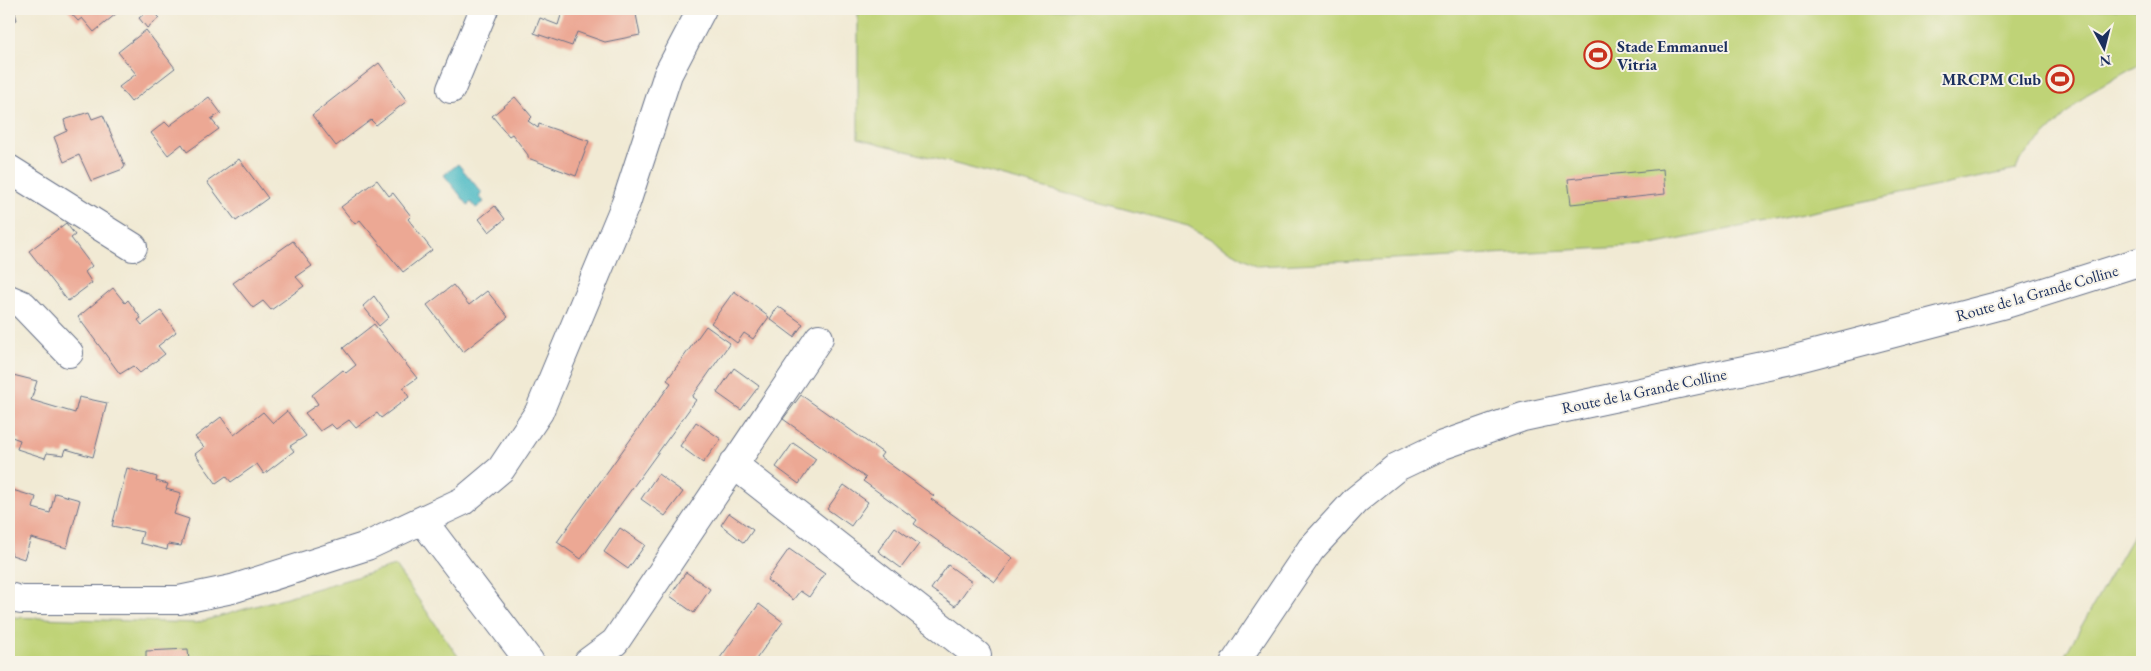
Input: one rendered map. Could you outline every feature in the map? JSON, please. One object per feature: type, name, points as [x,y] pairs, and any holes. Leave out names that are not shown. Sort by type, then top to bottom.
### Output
[{"type":"street","points":[[452,89],[484,9]]},
{"type":"street","points":[[9,597],[21,600],[179,600],[232,589],[366,546],[463,501],[501,468],[539,412],[626,203],[668,74],[702,9]]},
{"type":"street","points":[[9,169],[133,247]]},
{"type":"street","name":"Route de la Grande Colline","points":[[1235,662],[1311,549],[1356,500],[1397,468],[1443,444],[1522,417],[1791,360],[2009,303],[2142,262]]},
{"type":"street","points":[[9,299],[23,305],[69,353]]},
{"type":"street","points":[[588,662],[615,642],[733,464],[820,338]]},
{"type":"street","points":[[733,464],[977,654]]},
{"type":"street","points":[[423,521],[530,662]]},
{"type":"green space","points":[[858,9],[2142,9],[2142,63],[2086,95],[2020,160],[2016,170],[1647,246],[1257,266],[1188,226],[858,138]]},
{"type":"green space","points":[[2142,520],[2142,662],[2061,662]]},
{"type":"green space","points":[[395,566],[462,662],[9,662],[9,617],[196,623]]},
{"type":"water","points":[[458,164],[482,193],[479,196],[484,202],[476,208],[471,202],[468,205],[444,175]]},
{"type":"building","points":[[9,9],[14,9],[17,20],[9,22]]},
{"type":"building","points":[[67,9],[122,9],[94,32],[82,18],[78,21]]},
{"type":"building","points":[[150,9],[159,18],[147,28],[139,18]]},
{"type":"building","points":[[563,9],[635,9],[640,35],[605,42],[577,32],[572,46],[534,33],[540,18],[558,25]]},
{"type":"building","points":[[146,30],[175,68],[131,102],[119,87],[136,74],[118,52]]},
{"type":"building","points":[[379,63],[407,101],[376,125],[371,120],[336,146],[312,115]]},
{"type":"building","points":[[209,97],[221,113],[211,119],[219,129],[187,152],[182,144],[168,155],[151,133],[165,122],[169,126]]},
{"type":"building","points":[[515,97],[532,117],[528,121],[538,128],[539,124],[589,141],[576,176],[528,158],[528,155],[512,134],[509,136],[492,116]]},
{"type":"building","points":[[89,112],[92,119],[103,115],[125,166],[123,169],[91,181],[79,155],[64,162],[54,137],[67,131],[64,120]]},
{"type":"building","points":[[239,159],[268,198],[236,221],[207,182]]},
{"type":"building","points":[[1663,169],[1665,194],[1571,204],[1568,179]]},
{"type":"building","points":[[377,180],[389,196],[393,193],[411,216],[408,219],[432,250],[403,272],[360,220],[355,224],[341,207]]},
{"type":"building","points":[[495,206],[505,219],[489,232],[479,219]]},
{"type":"building","points":[[66,223],[75,235],[71,238],[92,266],[85,272],[92,283],[68,301],[29,251]]},
{"type":"building","points":[[293,241],[312,266],[296,277],[304,286],[271,310],[263,301],[253,308],[233,283]]},
{"type":"building","points":[[453,285],[469,305],[487,291],[508,317],[463,352],[427,305]]},
{"type":"building","points":[[113,288],[125,303],[128,300],[141,318],[138,320],[142,325],[161,311],[176,332],[158,346],[165,354],[140,373],[133,366],[120,374],[78,317]]},
{"type":"building","points":[[734,291],[769,317],[753,339],[744,333],[737,343],[711,323]]},
{"type":"building","points":[[374,296],[389,317],[379,326],[363,306]]},
{"type":"building","points":[[778,306],[803,324],[794,337],[770,319]]},
{"type":"building","points":[[374,324],[417,378],[403,388],[409,397],[381,418],[377,413],[356,428],[349,420],[336,429],[331,424],[320,431],[305,413],[318,404],[312,395],[343,370],[346,373],[356,365],[343,348]]},
{"type":"building","points":[[706,326],[730,343],[692,397],[696,400],[581,559],[557,542],[671,383],[667,380]]},
{"type":"building","points":[[734,368],[759,386],[741,410],[717,393]]},
{"type":"building","points":[[9,374],[37,381],[31,400],[75,413],[79,397],[107,403],[93,457],[66,449],[64,455],[47,453],[45,458],[17,449],[20,440],[9,436]]},
{"type":"building","points":[[801,395],[883,453],[880,457],[934,496],[931,499],[1013,558],[995,582],[914,524],[917,520],[863,481],[866,478],[783,419]]},
{"type":"building","points":[[287,411],[306,436],[290,446],[294,451],[264,474],[257,464],[231,482],[226,476],[216,483],[195,454],[204,447],[195,437],[221,417],[234,435],[263,412],[273,423]]},
{"type":"building","points":[[696,422],[721,439],[703,463],[680,446]]},
{"type":"building","points":[[793,443],[816,459],[799,484],[776,467]]},
{"type":"building","points":[[127,468],[157,477],[156,481],[168,484],[166,489],[181,493],[174,514],[189,519],[181,546],[168,544],[167,550],[140,543],[143,532],[112,526]]},
{"type":"building","points":[[658,474],[683,492],[665,516],[641,499]]},
{"type":"building","points":[[844,485],[868,502],[851,526],[827,509]]},
{"type":"building","points":[[9,489],[36,497],[33,508],[50,513],[55,493],[80,500],[67,548],[31,538],[24,559],[12,555],[9,551]]},
{"type":"building","points":[[729,513],[753,530],[744,543],[721,525]]},
{"type":"building","points":[[895,527],[919,544],[901,568],[878,551]]},
{"type":"building","points":[[620,528],[645,545],[628,569],[604,552]]},
{"type":"building","points":[[789,549],[825,574],[809,597],[800,591],[793,600],[767,580]]},
{"type":"building","points":[[948,565],[972,582],[955,606],[931,589]]},
{"type":"building","points":[[686,572],[710,589],[694,613],[670,596]]},
{"type":"building","points":[[759,604],[783,622],[754,662],[726,662],[720,658]]},
{"type":"building","points":[[188,649],[189,662],[146,662],[146,651]]},
{"type":"place","name":"Stade Emmanuel Vitria","points":[[1598,55]]},
{"type":"place","name":"MRCPM Club","points":[[2060,79]]}]
